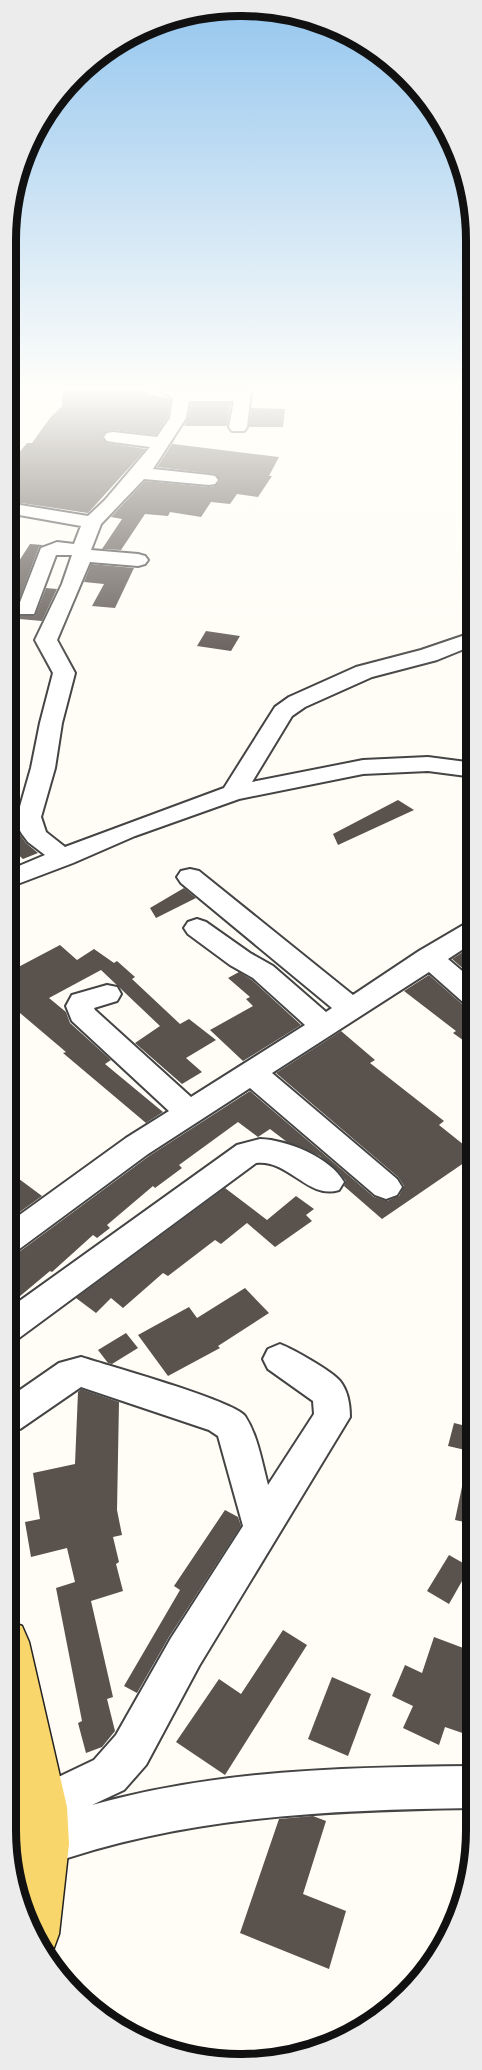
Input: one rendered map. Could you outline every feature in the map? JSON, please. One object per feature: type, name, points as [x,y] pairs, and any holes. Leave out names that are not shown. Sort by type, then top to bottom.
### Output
[{"type":"main road","points":[[16,1692],[43,1826],[35,1916]]},
{"type":"street","points":[[64,858],[37,837],[31,829],[29,816],[43,768],[51,723],[64,673],[62,665],[49,651],[46,640],[72,584],[92,522],[126,488]]},
{"type":"street","points":[[16,514],[92,522]]},
{"type":"street","points":[[27,610],[48,552],[57,548],[138,560]]},
{"type":"street","points":[[233,793],[283,712],[297,702],[364,672],[429,655],[466,641]]},
{"type":"street","points":[[16,877],[126,831],[233,793],[363,767],[428,764],[466,769]]},
{"type":"street","points":[[190,877],[351,1008]]},
{"type":"street","points":[[197,928],[240,959],[263,972],[324,1026]]},
{"type":"street","points":[[16,1234],[137,1146],[466,935]]},
{"type":"street","points":[[429,957],[466,989]]},
{"type":"street","points":[[107,994],[82,1002],[80,1006],[82,1014],[189,1113]]},
{"type":"street","points":[[251,1072],[386,1187]]},
{"type":"street","points":[[16,1321],[248,1153],[273,1150],[286,1154],[328,1182]]},
{"type":"street","points":[[43,1826],[109,1775],[131,1750],[185,1652],[332,1417],[332,1404],[327,1391],[280,1359]]},
{"type":"street","points":[[16,1411],[71,1373],[81,1372],[221,1418],[231,1425],[236,1436],[262,1528]]},
{"type":"street","points":[[43,1826],[96,1826],[191,1806],[302,1792],[366,1788],[466,1787]]},
{"type":"building","points":[[16,488],[111,488],[88,513],[16,502]]},
{"type":"building","points":[[139,488],[264,488],[258,497],[237,494],[230,504],[211,502],[201,517],[170,512],[168,516],[145,514],[121,550],[102,549],[122,519],[111,517]]},
{"type":"building","points":[[30,544],[43,545],[39,547],[16,608],[16,560],[19,561]]},
{"type":"building","points":[[91,564],[134,568],[115,608],[92,606],[104,584],[84,582]]},
{"type":"building","points":[[46,588],[57,589],[42,621],[16,619],[16,612],[20,616],[35,616]]},
{"type":"building","points":[[206,631],[240,636],[231,651],[197,646]]},
{"type":"building","points":[[398,800],[414,810],[338,845],[333,834]]},
{"type":"building","points":[[18,832],[38,853],[23,859],[16,853],[16,833]]},
{"type":"building","points":[[184,888],[196,898],[156,918],[150,908]]},
{"type":"building","points":[[60,945],[77,960],[94,949],[114,963],[117,961],[135,977],[132,979],[180,1024],[189,1019],[216,1040],[186,1058],[202,1072],[182,1084],[135,1043],[160,1026],[101,970],[49,998],[66,1012],[70,1023],[111,1060],[105,1064],[163,1112],[146,1123],[16,1010],[16,968]]},
{"type":"building","points":[[466,950],[466,971],[452,959]]},
{"type":"building","points":[[239,972],[252,980],[301,1025],[243,1061],[210,1030],[253,1006],[246,999],[250,997],[228,978]]},
{"type":"building","points":[[429,975],[466,1006],[466,1042],[453,1033],[456,1031],[404,991]]},
{"type":"building","points":[[341,1031],[375,1060],[370,1063],[444,1121],[439,1125],[466,1147],[466,1161],[382,1219],[344,1186],[346,1181],[339,1172],[320,1156],[287,1142],[270,1129],[258,1137],[238,1122],[179,1165],[182,1168],[155,1188],[153,1186],[107,1225],[110,1228],[97,1238],[93,1235],[52,1272],[50,1271],[16,1299],[16,1253],[149,1156],[250,1091],[374,1197],[387,1201],[399,1196],[404,1186],[398,1177],[276,1073]]},
{"type":"building","points":[[16,1177],[42,1196],[16,1213]]},
{"type":"building","points":[[225,1188],[267,1220],[296,1196],[314,1209],[306,1215],[312,1221],[275,1247],[247,1223],[221,1244],[215,1240],[168,1276],[163,1273],[123,1308],[111,1298],[96,1313],[76,1298]]},
{"type":"building","points":[[245,1288],[269,1313],[218,1346],[220,1348],[168,1376],[138,1335],[189,1307],[197,1318]]},
{"type":"building","points":[[126,1333],[138,1348],[112,1364],[108,1363],[98,1350]]},
{"type":"building","points":[[81,1389],[119,1402],[117,1510],[122,1535],[113,1537],[119,1562],[116,1564],[123,1591],[91,1601],[113,1697],[107,1699],[115,1731],[102,1747],[86,1753],[78,1723],[82,1721],[56,1588],[75,1582],[67,1548],[31,1557],[25,1522],[40,1519],[33,1473],[75,1464],[78,1392]]},
{"type":"building","points":[[454,1423],[466,1426],[466,1450],[448,1446]]},
{"type":"building","points":[[466,1468],[466,1522],[455,1520]]},
{"type":"building","points":[[225,1510],[238,1517],[241,1526],[169,1637],[137,1693],[124,1686],[180,1590],[174,1586]]},
{"type":"building","points":[[449,1555],[466,1565],[466,1574],[449,1604],[427,1591]]},
{"type":"building","points":[[283,1630],[307,1645],[225,1775],[176,1742],[219,1679],[241,1694]]},
{"type":"building","points":[[434,1637],[466,1649],[466,1734],[445,1727],[439,1745],[403,1728],[413,1706],[392,1696],[405,1665],[422,1673]]},
{"type":"building","points":[[332,1677],[371,1694],[348,1756],[308,1739]]},
{"type":"building","points":[[313,1816],[326,1821],[303,1894],[346,1911],[329,1969],[240,1933],[279,1819]]}]
